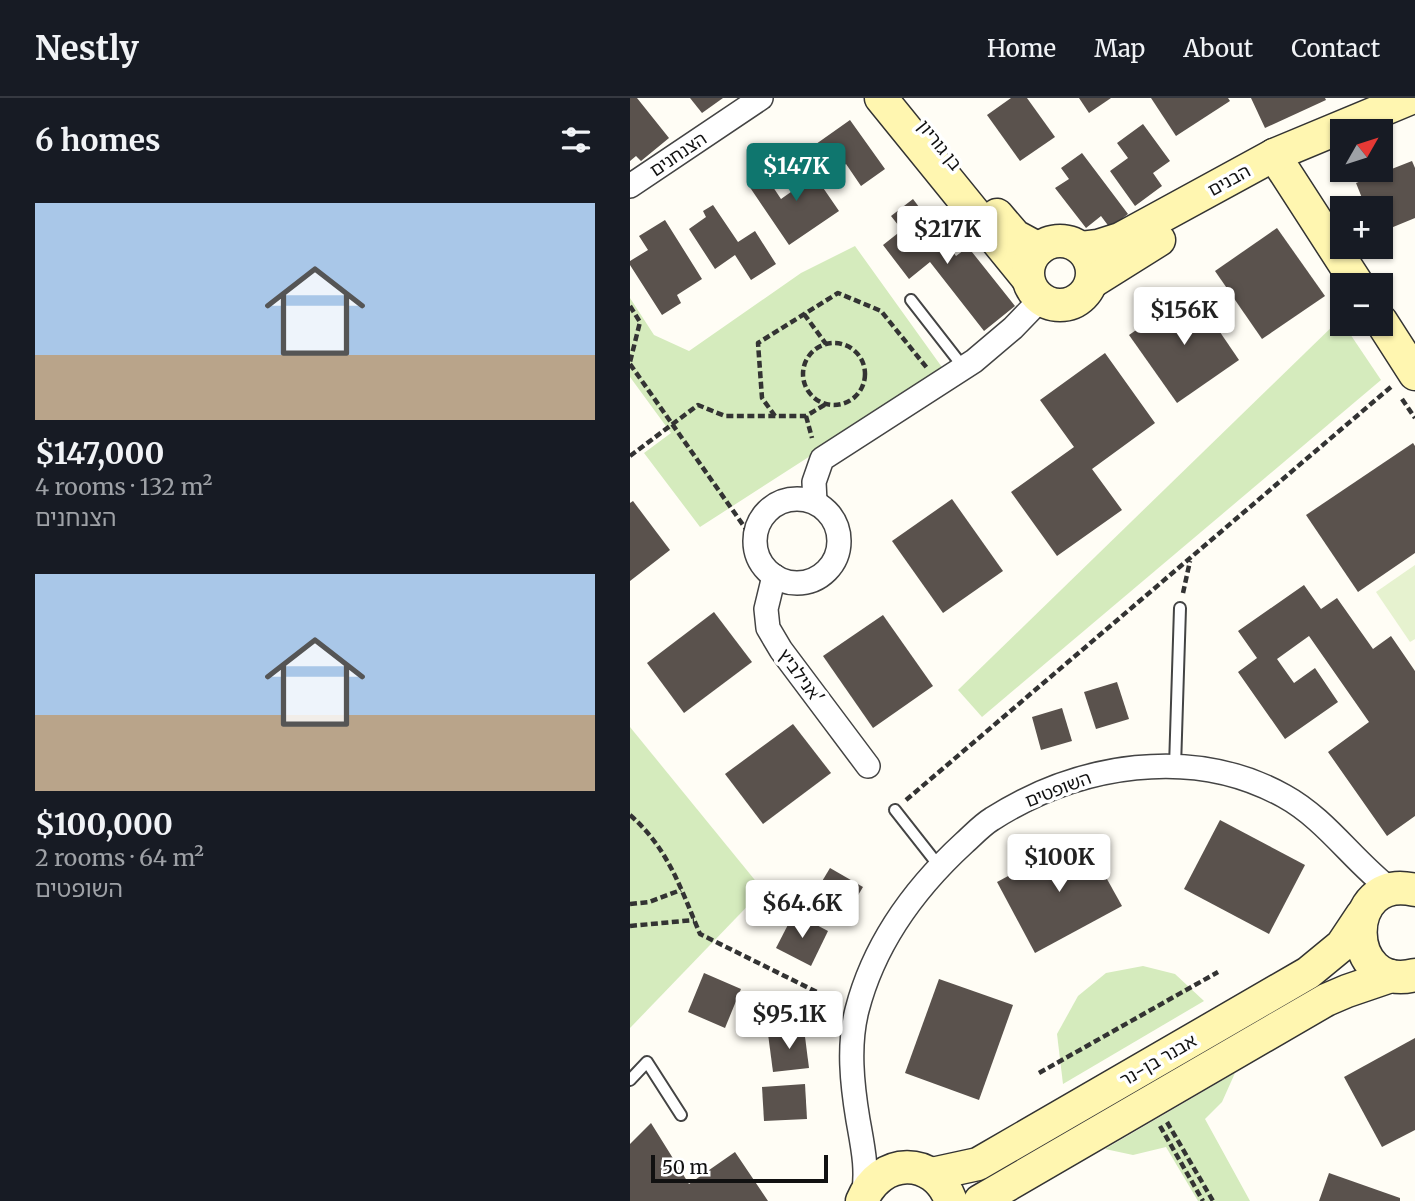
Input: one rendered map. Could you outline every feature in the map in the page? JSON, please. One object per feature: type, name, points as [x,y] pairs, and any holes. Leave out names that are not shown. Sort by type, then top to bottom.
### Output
[{"type":"street","name":"הצנחנים","points":[[630,186],[761,98]]},
{"type":"street","name":"בן גוריון","points":[[881,98],[1034,289]]},
{"type":"street","name":"בן גוריון","points":[[902,98],[1015,236],[1039,249]]},
{"type":"street","name":"הבנים","points":[[1081,248],[1120,239],[1411,98]]},
{"type":"street","name":"הבנים","points":[[1366,119],[1378,112]]},
{"type":"street","name":"הבנים","points":[[1092,282],[1278,162],[1330,138]]},
{"type":"street","points":[[1278,162],[1350,273]]},
{"type":"street","points":[[815,502],[814,482],[822,459],[964,368],[1013,327],[1034,289],[1030,262],[1039,249],[1046,244],[1064,241],[1081,248],[1091,263],[1092,282],[1081,299],[1071,304],[1061,306],[1034,289]]},
{"type":"street","points":[[1391,336],[1415,374]]},
{"type":"street","points":[[803,498],[815,502],[825,508],[838,528],[839,551],[834,564],[825,574],[799,583],[786,582],[764,567],[757,555],[756,530],[769,509],[779,502],[803,498]]},
{"type":"street","name":"אנילביץ'","points":[[774,576],[766,609],[768,628],[781,650],[868,766]]},
{"type":"street","name":"השופטים","points":[[863,1200],[866,1155],[852,1078],[852,1043],[856,1012],[866,981],[908,902],[939,866],[990,820],[1049,788],[1111,770],[1151,766],[1201,768],[1252,782],[1284,796],[1313,816],[1368,873],[1403,890]]},
{"type":"street","name":"אבנר בן-נר","points":[[932,1174],[978,1164],[1308,973],[1342,945],[1371,902],[1403,890]]},
{"type":"street","points":[[1362,915],[1359,930],[1367,959],[1377,969],[1403,976]]},
{"type":"street","name":"אבנר בן-נר","points":[[980,1201],[1326,1000],[1347,990],[1403,976]]},
{"type":"street","points":[[863,1200],[869,1186],[879,1176],[891,1169],[905,1167],[932,1174],[943,1185],[951,1201]]},
{"type":"lane","points":[[911,300],[964,368]]},
{"type":"lane","points":[[1175,767],[1180,608]]},
{"type":"lane","points":[[895,810],[939,866]]},
{"type":"lane","points":[[630,1080],[647,1062],[681,1115]]},
{"type":"path","points":[[775,416],[762,398],[758,343],[838,293],[881,311],[940,384]]},
{"type":"path","points":[[630,306],[640,322],[630,363],[755,542]]},
{"type":"path","points":[[804,314],[826,344]]},
{"type":"path","points":[[826,344],[846,345],[862,359],[865,369],[862,388],[855,397],[837,405],[826,404],[810,393],[803,374],[810,355],[826,344]]},
{"type":"path","points":[[895,810],[1393,385],[1415,418]]},
{"type":"path","points":[[630,456],[698,405],[725,416],[806,416],[826,404]]},
{"type":"path","points":[[1180,608],[1190,559]]},
{"type":"path","points":[[630,815],[665,853],[700,934],[856,1012]]},
{"type":"path","points":[[630,904],[649,902],[681,890]]},
{"type":"path","points":[[630,926],[694,920]]},
{"type":"path","points":[[1039,1073],[1218,972]]},
{"type":"path","points":[[1151,1102],[1203,1201]]},
{"type":"path","points":[[1151,1102],[1213,1201]]},
{"type":"green space","points":[[855,246],[944,370],[700,527],[644,453],[671,433],[630,377],[630,298],[654,335],[689,351],[801,273]]},
{"type":"green space","points":[[1330,329],[1330,336],[1351,336],[1381,380],[982,717],[958,690]]},
{"type":"green space","points":[[1415,565],[1415,639],[1410,642],[1376,592]]},
{"type":"green space","points":[[630,727],[763,890],[630,1028]]},
{"type":"green space","points":[[1143,966],[1175,974],[1204,1001],[1063,1084],[1057,1034],[1078,996],[1106,973]]},
{"type":"green space","points":[[1235,1073],[1222,1102],[1205,1119],[1250,1201],[1198,1201],[1166,1147],[1133,1155],[1105,1149]]},
{"type":"building","points":[[630,98],[637,98],[669,138],[641,161],[636,156],[630,161]]},
{"type":"building","points":[[690,98],[723,98],[702,113]]},
{"type":"building","points":[[1011,98],[1027,98],[1055,137],[1020,161],[987,115]]},
{"type":"building","points":[[1079,98],[1111,98],[1089,113]]},
{"type":"building","points":[[1151,98],[1228,98],[1230,101],[1176,136]]},
{"type":"building","points":[[1251,98],[1325,98],[1326,100],[1265,128]]},
{"type":"building","points":[[850,120],[885,169],[861,186],[846,164],[829,176],[809,149]]},
{"type":"building","points":[[1143,124],[1170,161],[1153,173],[1162,186],[1135,206],[1110,171],[1128,158],[1117,143]]},
{"type":"building","points":[[1082,153],[1128,214],[1110,228],[1101,216],[1086,228],[1055,188],[1069,179],[1061,168]]},
{"type":"building","points":[[804,160],[839,211],[789,245],[749,186],[765,175],[781,199],[798,187],[787,172]]},
{"type":"building","points":[[1412,161],[1415,168],[1415,218],[1393,227],[1393,196],[1361,196],[1356,183],[1393,182],[1393,168]]},
{"type":"building","points":[[913,199],[956,256],[968,247],[1015,306],[984,331],[930,262],[909,279],[883,245],[902,230],[891,216]]},
{"type":"building","points":[[713,205],[738,242],[755,231],[776,264],[751,280],[735,255],[715,269],[689,229],[706,217],[703,211]]},
{"type":"building","points":[[665,220],[702,279],[677,295],[681,303],[662,315],[630,261],[648,250],[639,236]]},
{"type":"building","points":[[1277,228],[1325,296],[1262,339],[1215,271]]},
{"type":"building","points":[[1192,291],[1239,360],[1177,403],[1129,335]]},
{"type":"building","points":[[1105,353],[1155,423],[1092,469],[1122,510],[1057,556],[1011,492],[1074,447],[1040,400]]},
{"type":"building","points":[[1413,443],[1415,553],[1358,592],[1306,515]]},
{"type":"building","points":[[952,499],[1003,571],[943,613],[892,541]]},
{"type":"building","points":[[633,501],[670,550],[630,581],[630,503]]},
{"type":"building","points":[[1304,585],[1321,609],[1337,598],[1373,649],[1391,636],[1415,671],[1415,816],[1387,836],[1328,752],[1369,722],[1309,636],[1277,659],[1294,683],[1315,668],[1338,702],[1285,739],[1238,672],[1257,658],[1238,631]]},
{"type":"building","points":[[714,612],[752,662],[684,713],[647,663]]},
{"type":"building","points":[[883,615],[933,686],[873,728],[823,656]]},
{"type":"building","points":[[1117,682],[1129,719],[1096,729],[1084,692]]},
{"type":"building","points":[[1062,708],[1072,741],[1041,750],[1032,717]]},
{"type":"building","points":[[793,724],[831,773],[763,824],[725,774]]},
{"type":"building","points":[[1220,820],[1305,865],[1269,934],[1184,889]]},
{"type":"building","points":[[1083,836],[1122,906],[1035,953],[997,882]]},
{"type":"building","points":[[830,868],[863,887],[845,917],[812,898]]},
{"type":"building","points":[[794,913],[828,931],[811,966],[776,948]]},
{"type":"building","points":[[704,973],[741,989],[725,1028],[688,1012]]},
{"type":"building","points":[[939,979],[1013,1005],[979,1100],[905,1073]]},
{"type":"building","points":[[804,1029],[809,1068],[773,1072],[768,1034]]},
{"type":"building","points":[[1415,1038],[1415,1130],[1382,1147],[1344,1077]]},
{"type":"building","points":[[805,1084],[807,1119],[764,1121],[762,1087]]},
{"type":"building","points":[[651,1123],[689,1184],[735,1152],[768,1201],[630,1201],[630,1144]]},
{"type":"building","points":[[1329,1173],[1400,1198],[1400,1201],[1319,1201]]}]
